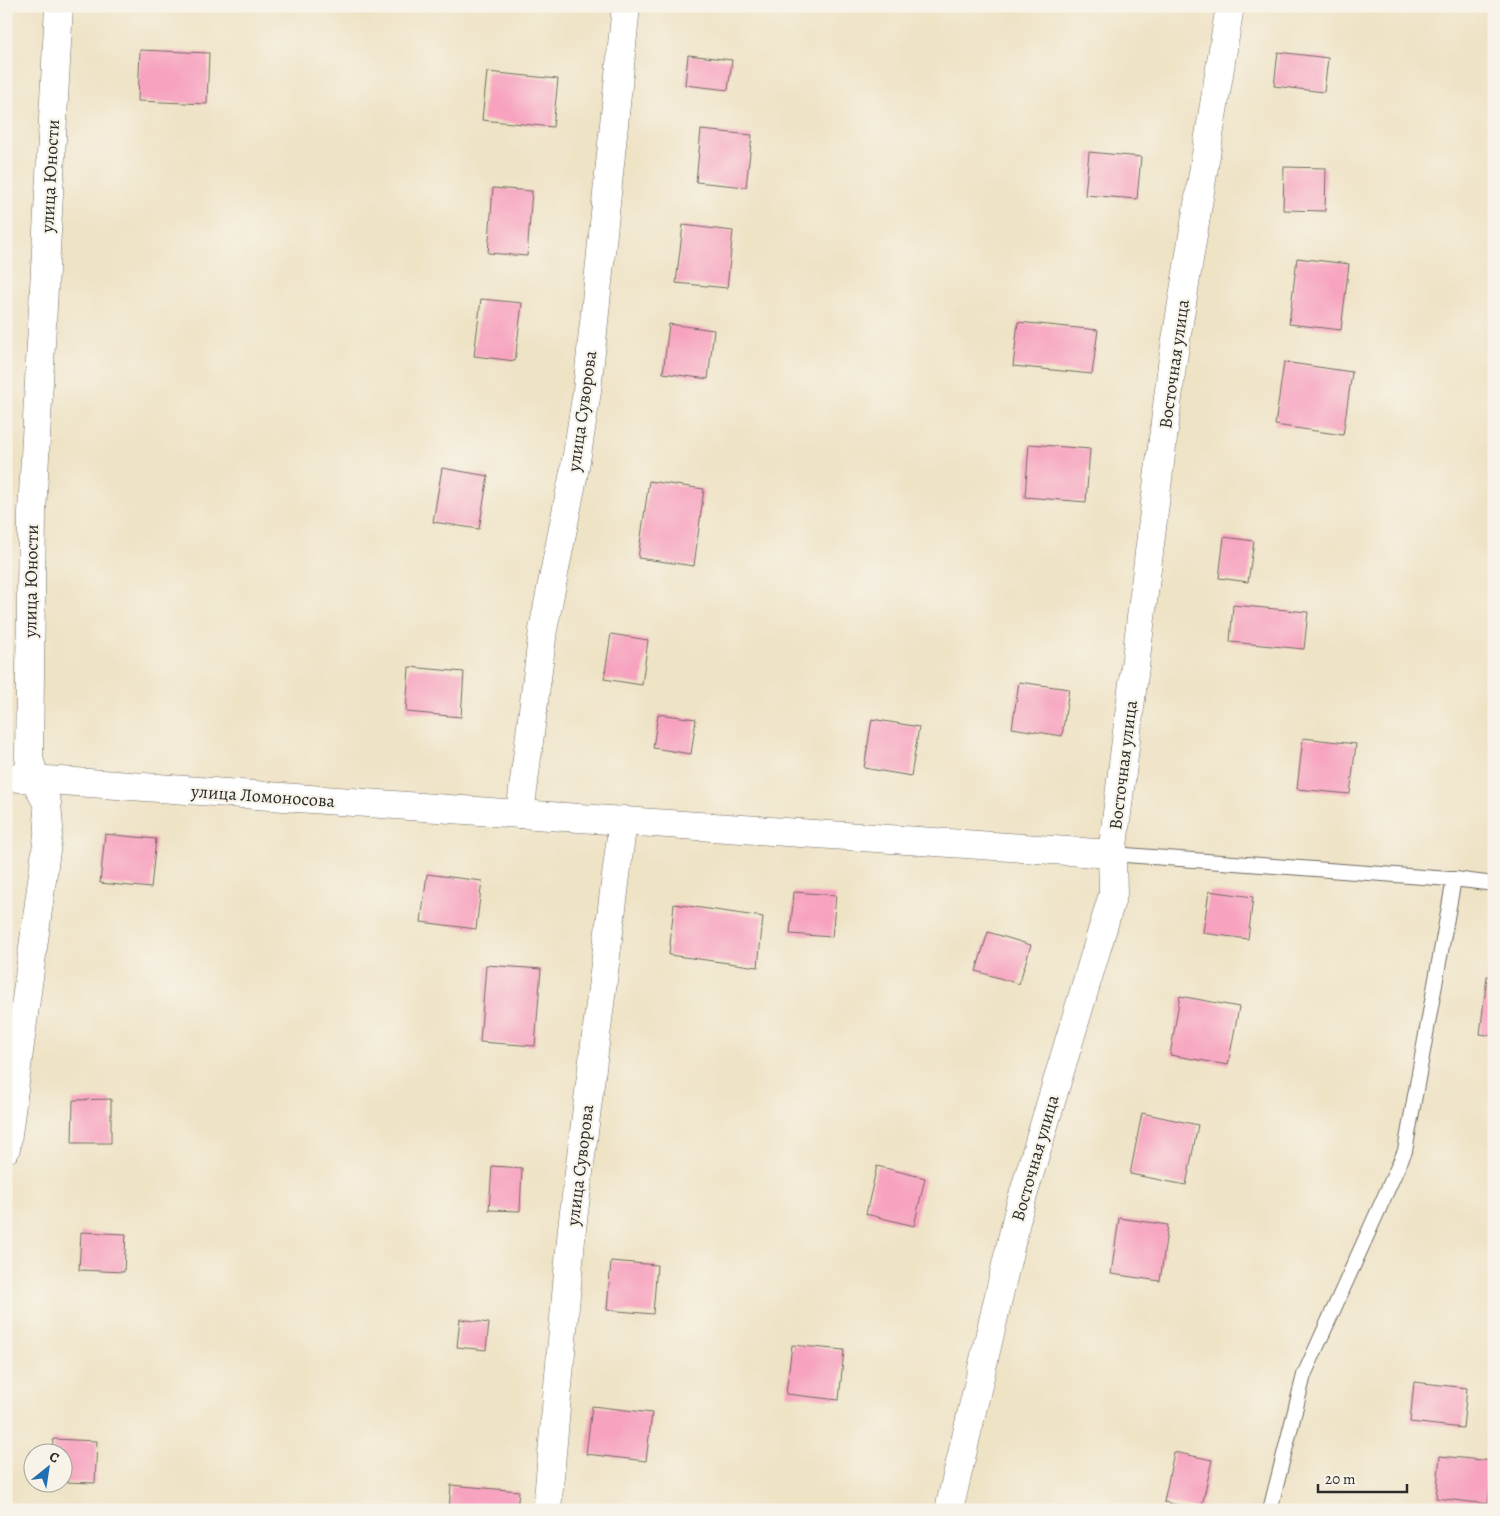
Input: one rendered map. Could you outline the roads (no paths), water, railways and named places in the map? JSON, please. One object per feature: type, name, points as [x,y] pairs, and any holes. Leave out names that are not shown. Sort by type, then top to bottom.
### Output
[{"type":"street","name":"улица Юности","points":[[6,1149],[49,828],[47,803],[35,779],[29,758],[32,513],[59,6]]},
{"type":"street","name":"улица Суворова","points":[[520,814],[544,630],[575,467],[587,391],[626,6]]},
{"type":"street","name":"Восточная улица","points":[[949,1510],[1019,1209],[1113,894],[1112,854],[1172,365],[1230,6]]},
{"type":"street","name":"улица Ломоносова","points":[[6,777],[1112,854]]},
{"type":"street","name":"улица Суворова","points":[[547,1510],[572,1228],[623,820]]},
{"type":"lane","points":[[1112,854],[1454,879],[1494,884]]},
{"type":"lane","points":[[1270,1510],[1304,1375],[1404,1151],[1454,879]]}]
